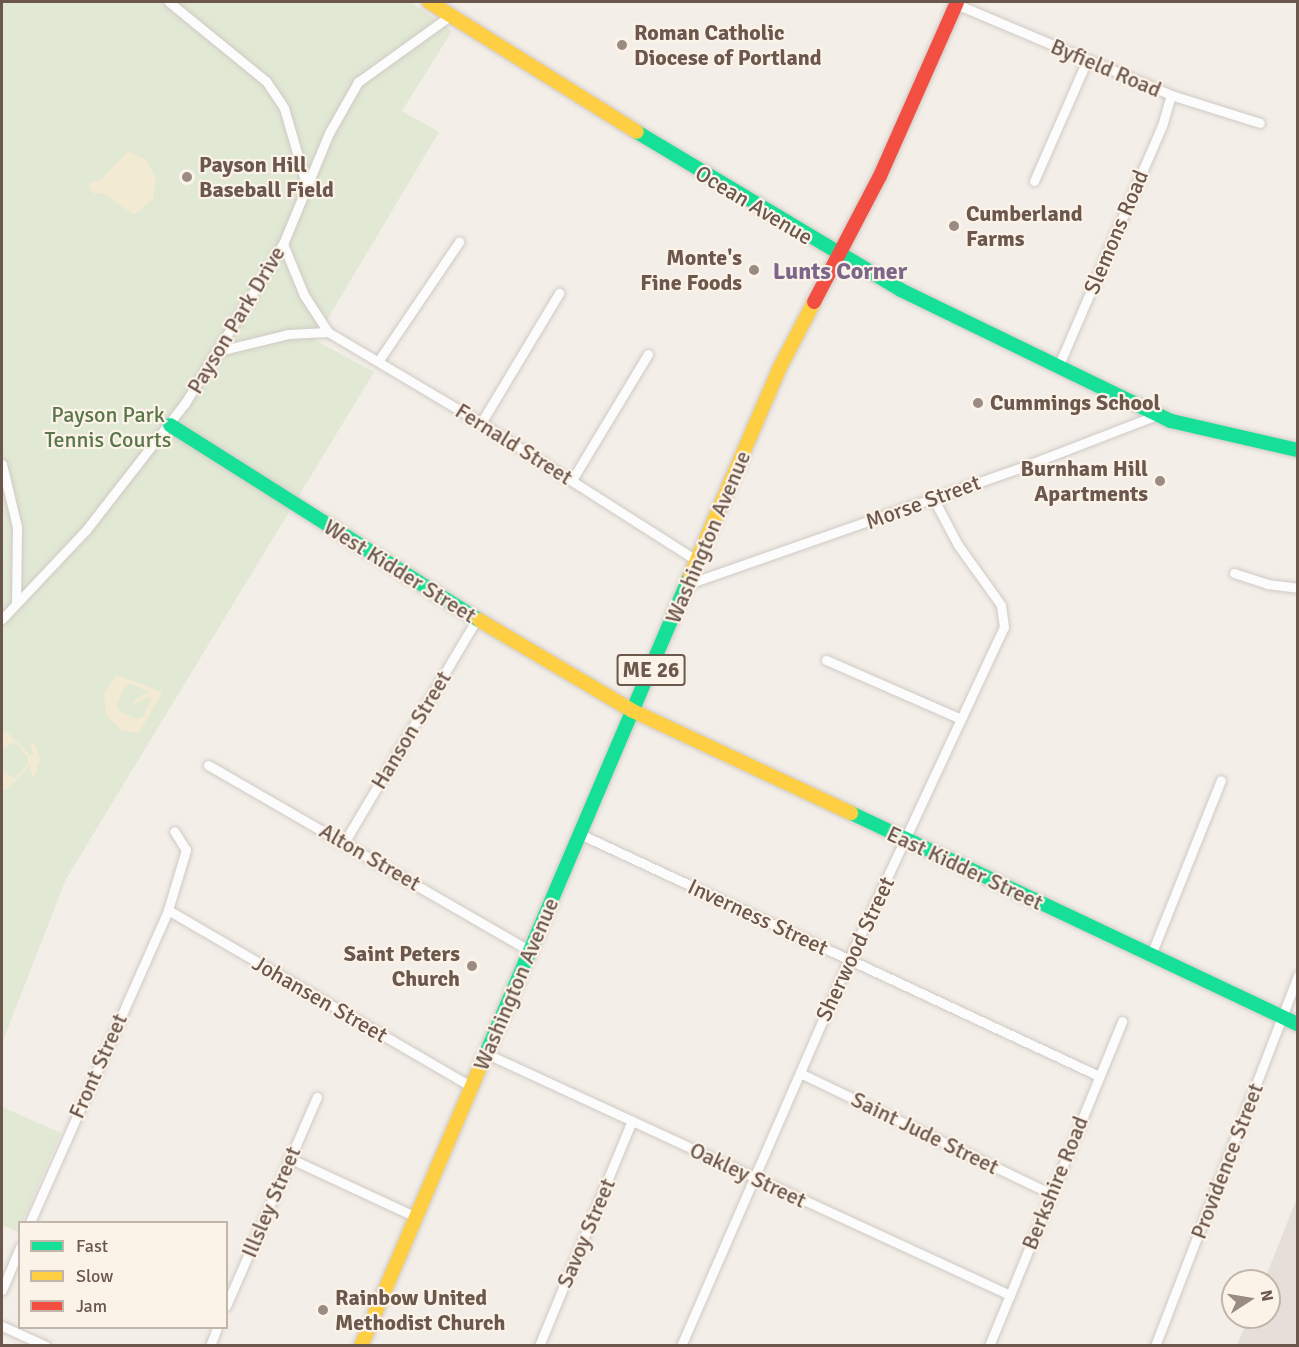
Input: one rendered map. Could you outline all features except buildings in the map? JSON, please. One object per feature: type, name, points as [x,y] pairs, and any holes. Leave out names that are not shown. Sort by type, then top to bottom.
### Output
[{"type":"main road","name":"Ocean Avenue","points":[[429,2],[839,257],[1157,415],[1189,426],[1298,450]]},
{"type":"main road","name":"Washington Avenue","points":[[361,1346],[779,369],[880,176],[956,3]]},
{"type":"main road","name":"West Kidder Street","points":[[170,425],[477,620],[633,711]]},
{"type":"main road","name":"East Kidder Street","points":[[633,711],[1298,1024]]},
{"type":"street","points":[[169,2],[266,81],[284,108],[307,188]]},
{"type":"street","name":"Byfield Road","points":[[956,3],[1171,95],[1260,123]]},
{"type":"street","name":"Payson Park Drive","points":[[2,619],[86,530],[170,425],[219,351],[283,244],[339,113],[358,82],[450,16]]},
{"type":"street","points":[[1034,180],[1087,60]]},
{"type":"street","name":"Slemons Road","points":[[1058,367],[1162,126],[1171,95]]},
{"type":"street","points":[[379,360],[459,242]]},
{"type":"street","name":"Fernald Street","points":[[283,244],[304,295],[328,332],[379,360],[481,423],[698,561]]},
{"type":"street","points":[[481,423],[559,293]]},
{"type":"street","points":[[219,351],[288,334],[328,332]]},
{"type":"street","points":[[572,480],[648,354]]},
{"type":"street","name":"Morse Street","points":[[688,584],[933,498],[1157,415]]},
{"type":"street","points":[[2,464],[17,526],[16,604]]},
{"type":"street","name":"Sherwood Street","points":[[681,1346],[849,959],[1000,638],[1005,616],[958,545],[933,498]]},
{"type":"street","points":[[1234,573],[1267,584],[1298,588]]},
{"type":"street","name":"Hanson Street","points":[[345,841],[477,620]]},
{"type":"street","points":[[826,660],[961,719]]},
{"type":"street","name":"Alton Street","points":[[208,765],[345,841],[530,951]]},
{"type":"street","points":[[1151,955],[1221,780]]},
{"type":"street","name":"Front Street","points":[[30,1221],[168,910],[186,850],[174,831]]},
{"type":"street","name":"Inverness Street","points":[[580,834],[1098,1076]]},
{"type":"street","name":"Johansen Street","points":[[168,910],[472,1087]]},
{"type":"street","name":"Providence Street","points":[[1155,1346],[1298,976]]},
{"type":"street","name":"Berkshire Road","points":[[989,1346],[1122,1021]]},
{"type":"street","name":"Oakley Street","points":[[487,1054],[632,1120],[753,1179],[1010,1295]]},
{"type":"street","name":"Saint Jude Street","points":[[800,1074],[1051,1194]]},
{"type":"street","name":"Illsley Street","points":[[228,1301],[317,1097]]},
{"type":"street","name":"Savoy Street","points":[[539,1346],[632,1120]]},
{"type":"street","points":[[289,1158],[416,1217]]},
{"type":"street","points":[[2,1290],[18,1252]]},
{"type":"street","points":[[2,1326],[46,1346]]},
{"type":"street","points":[[210,1346],[218,1329]]},
{"type":"shaded area","points":[[1297,1198],[1297,1345],[1237,1345],[1244,1329],[1281,1329],[1281,1269],[1269,1269]]},
{"type":"green space","name":"Payson Park Tennis Courts","points":[[2,2],[410,2],[452,31],[402,111],[439,132],[315,340],[374,372],[66,879],[2,1043]]},
{"type":"green space","points":[[2,1107],[61,1133],[23,1221],[18,1221],[18,1232],[2,1225]]},
{"type":"sand","points":[[128,151],[146,160],[156,179],[153,199],[134,215],[103,193],[95,194],[89,188],[91,182],[101,180]]},
{"type":"sand","points":[[117,675],[162,692],[139,733],[121,730],[106,715],[104,693]],"holes":[[[131,684],[149,692],[134,700],[134,704],[149,697],[151,700],[143,717],[137,719],[119,711],[116,706],[125,687]]]},
{"type":"sand","points":[[6,731],[30,755],[33,754],[30,742],[35,744],[40,760],[33,779],[30,766],[6,790],[2,789],[2,771],[14,778],[28,764],[28,757],[14,742],[2,750],[2,732]]},
{"type":"traffic: fast","points":[[637,132],[901,290],[1171,421],[1298,450]]},
{"type":"traffic: fast","points":[[170,425],[479,620]]},
{"type":"traffic: fast","points":[[482,1063],[690,576]]},
{"type":"traffic: fast","points":[[851,813],[1298,1024]]},
{"type":"traffic: slow","points":[[429,2],[637,132]]},
{"type":"traffic: slow","points":[[690,576],[779,369],[814,302]]},
{"type":"traffic: slow","points":[[479,620],[633,711],[851,813]]},
{"type":"traffic: slow","points":[[361,1346],[482,1063]]},
{"type":"traffic: jam","points":[[814,302],[880,176],[957,2]]},
{"type":"place","name":"Roman Catholic Diocese of Portland","points":[[622,45]]},
{"type":"place","name":"Payson Hill Baseball Field","points":[[187,177]]},
{"type":"place","name":"Cumberland Farms","points":[[954,226]]},
{"type":"place","name":"Monte's Fine Foods","points":[[754,270]]},
{"type":"place","name":"Cummings School","points":[[978,403]]},
{"type":"place","name":"Burnham Hill Apartments","points":[[1160,481]]},
{"type":"place","name":"Saint Peters Church","points":[[472,966]]},
{"type":"place","name":"Rainbow United Methodist Church","points":[[323,1310]]},
{"type":"district","name":"Lunts Corner","points":[[840,272]]}]
